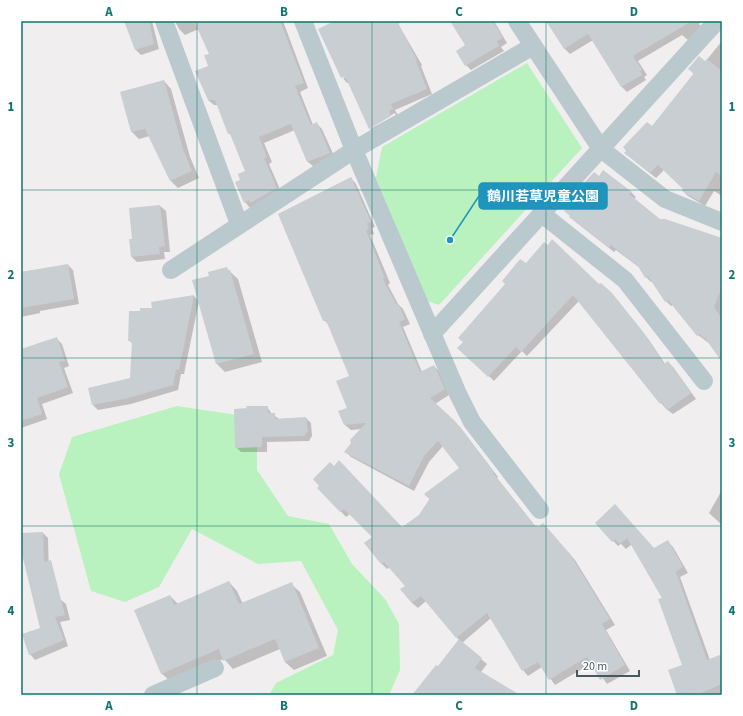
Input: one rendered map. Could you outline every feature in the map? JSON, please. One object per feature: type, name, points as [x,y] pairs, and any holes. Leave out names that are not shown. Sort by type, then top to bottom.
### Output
[{"type":"street","points":[[164,21],[239,224]]},
{"type":"street","points":[[303,21],[354,150],[432,334],[472,422],[540,510]]},
{"type":"street","points":[[517,21],[601,149],[665,199],[722,222]]},
{"type":"street","points":[[432,334],[717,21]]},
{"type":"street","points":[[171,270],[354,150],[533,46]]},
{"type":"street","points":[[542,214],[625,280],[704,381]]},
{"type":"street","points":[[153,695],[215,668]]},
{"type":"green space","points":[[527,63],[582,148],[439,305],[427,301],[376,178],[382,147]]},
{"type":"green space","points":[[177,406],[237,415],[257,444],[257,470],[288,516],[329,524],[352,564],[385,599],[399,624],[400,670],[389,695],[269,695],[276,683],[333,655],[338,630],[301,561],[258,564],[192,529],[159,587],[125,602],[91,591],[59,474],[72,437]]},
{"type":"building","points":[[124,21],[149,21],[154,44],[135,50]]},
{"type":"building","points":[[194,21],[280,21],[304,83],[295,86],[311,125],[317,122],[330,153],[307,162],[291,124],[259,137],[267,157],[264,158],[277,188],[250,203],[249,200],[244,203],[235,182],[240,180],[238,174],[245,171],[230,134],[228,134],[215,100],[208,100],[195,71],[208,66],[204,55],[209,54]]},
{"type":"building","points":[[334,21],[397,21],[417,60],[416,61],[427,89],[391,104],[393,109],[389,111],[391,116],[369,129],[345,76],[341,78],[318,29]]},
{"type":"building","points":[[450,21],[493,21],[503,38],[497,41],[499,46],[465,66],[456,51],[465,45]]},
{"type":"building","points":[[546,21],[692,21],[633,56],[642,70],[640,71],[642,75],[621,87],[588,34],[564,49]]},
{"type":"building","points":[[699,56],[705,61],[707,59],[722,71],[722,176],[716,172],[699,201],[682,191],[683,189],[658,165],[650,173],[624,153],[626,151],[623,147],[647,122],[652,126],[694,73],[688,69]]},
{"type":"building","points":[[164,80],[183,149],[192,171],[170,181],[145,129],[131,132],[120,92]]},
{"type":"building","points":[[603,170],[632,192],[629,194],[660,219],[665,219],[722,238],[722,287],[714,307],[722,319],[722,362],[705,338],[704,339],[700,334],[697,336],[668,300],[665,302],[648,276],[645,278],[638,266],[611,245],[609,248],[569,217],[570,216],[564,211],[570,203],[568,201],[594,172],[599,176]]},
{"type":"building","points":[[351,177],[371,222],[367,223],[369,229],[366,230],[385,278],[383,279],[396,304],[398,303],[405,319],[399,322],[420,372],[434,365],[445,389],[430,398],[455,421],[494,472],[493,473],[535,526],[536,525],[538,527],[543,523],[570,554],[610,619],[602,624],[625,665],[600,680],[587,657],[549,680],[538,662],[522,671],[487,613],[456,638],[421,596],[412,603],[400,589],[405,586],[384,562],[381,564],[364,543],[372,537],[344,509],[340,512],[317,488],[319,486],[313,479],[330,462],[334,466],[339,460],[402,527],[419,515],[430,498],[424,494],[459,468],[438,441],[424,456],[409,486],[344,452],[351,443],[350,440],[366,423],[344,425],[338,411],[347,408],[336,381],[349,376],[326,320],[323,321],[278,214]]},
{"type":"building","points":[[160,205],[165,246],[159,247],[160,254],[131,257],[129,239],[132,239],[129,208]]},
{"type":"building","points":[[552,239],[599,284],[601,283],[612,293],[644,333],[664,364],[668,361],[691,393],[667,410],[662,402],[660,404],[573,295],[521,352],[516,347],[488,377],[457,348],[463,342],[458,338],[505,284],[502,281],[520,259],[526,263],[544,242],[548,245]]},
{"type":"building","points":[[68,264],[74,299],[21,308],[21,272]]},
{"type":"building","points":[[227,267],[228,270],[230,270],[254,354],[216,364],[192,280],[209,276],[208,272]]},
{"type":"building","points":[[194,295],[179,370],[176,369],[173,385],[125,399],[92,405],[88,388],[130,378],[132,341],[128,341],[129,311],[140,311],[140,308],[152,308],[151,302]]},
{"type":"building","points":[[57,337],[65,361],[59,362],[68,387],[37,398],[42,414],[21,421],[21,349]]},
{"type":"building","points":[[246,406],[268,406],[268,413],[275,413],[275,419],[306,417],[308,431],[304,436],[262,437],[262,447],[235,448],[234,409],[247,408]]},
{"type":"building","points":[[615,504],[654,548],[668,540],[683,567],[676,572],[707,660],[722,654],[722,684],[697,695],[677,695],[668,670],[682,665],[658,599],[662,598],[627,538],[620,544],[615,539],[612,542],[595,523]]},
{"type":"building","points":[[43,532],[44,562],[51,560],[65,615],[55,617],[64,640],[29,655],[22,634],[40,628],[21,550],[21,533]]},
{"type":"building","points":[[229,581],[239,604],[292,582],[319,648],[285,662],[275,639],[223,661],[219,649],[161,674],[134,610],[170,595],[174,605]]},
{"type":"building","points":[[459,639],[482,658],[475,668],[520,695],[412,695],[436,665],[438,666]]},
{"type":"place","name":"鶴川若草児童公園","points":[[450,240]]}]
